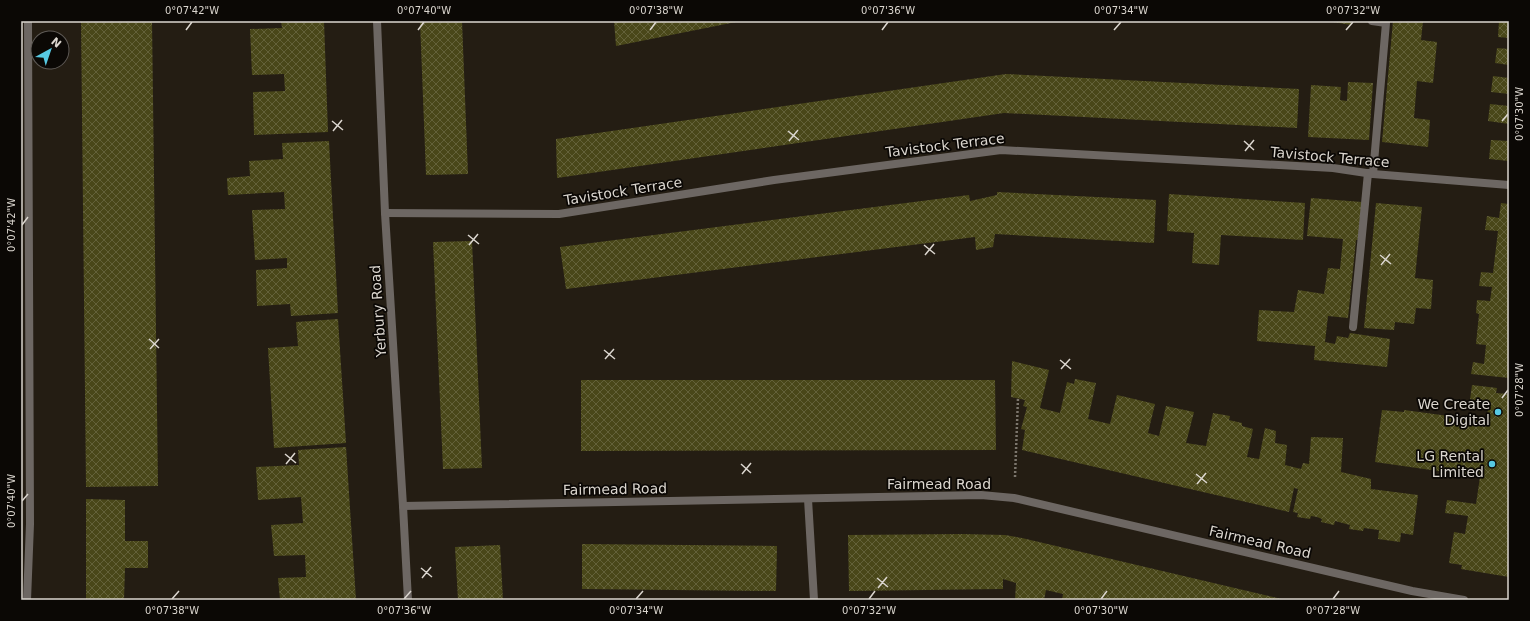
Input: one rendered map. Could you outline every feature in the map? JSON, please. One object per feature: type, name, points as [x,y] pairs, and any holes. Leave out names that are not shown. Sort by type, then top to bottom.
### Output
[{"type":"street","points":[[27,600],[30,524],[28,21]]},
{"type":"street","name":"Yerbury Road","points":[[377,21],[385,213],[408,600]]},
{"type":"street","points":[[1354,327],[1386,23],[1372,21]]},
{"type":"street","name":"Tavistock Terrace","points":[[385,213],[559,214],[774,180],[1001,150],[1333,168],[1371,173],[1509,185]]},
{"type":"street","name":"Fairmead Road","points":[[403,506],[981,495],[1014,498],[1412,591],[1464,600]]},
{"type":"street","points":[[808,499],[814,600]]},
{"type":"path","points":[[1014,498],[1018,398]]},
{"type":"building","points":[[81,21],[152,21],[158,486],[86,487]]},
{"type":"building","points":[[281,21],[324,21],[328,132],[254,135],[253,92],[285,91],[284,74],[252,75],[250,29],[282,28]]},
{"type":"building","points":[[420,21],[462,21],[468,174],[426,175]]},
{"type":"building","points":[[614,21],[736,21],[736,22],[616,46]]},
{"type":"building","points":[[1327,21],[1351,21],[1351,25]]},
{"type":"building","points":[[1393,21],[1423,21],[1421,40],[1437,42],[1433,83],[1417,81],[1414,118],[1430,120],[1428,147],[1382,142]]},
{"type":"building","points":[[1499,21],[1509,21],[1509,38],[1498,37]]},
{"type":"building","points":[[1497,48],[1509,49],[1509,65],[1495,63]]},
{"type":"building","points":[[1006,74],[1299,89],[1297,128],[1004,113],[557,178],[556,139]]},
{"type":"building","points":[[1493,76],[1509,78],[1509,94],[1491,92]]},
{"type":"building","points":[[1348,82],[1373,83],[1369,140],[1308,137],[1311,85],[1341,87],[1340,100],[1347,101]]},
{"type":"building","points":[[1490,104],[1509,106],[1509,124],[1488,121]]},
{"type":"building","points":[[1491,140],[1509,141],[1509,161],[1489,159]]},
{"type":"building","points":[[329,141],[338,313],[291,316],[290,304],[257,306],[256,270],[287,268],[287,258],[255,260],[252,210],[285,209],[284,192],[228,195],[227,178],[250,176],[249,161],[283,159],[282,143]]},
{"type":"building","points":[[997,192],[1156,200],[1154,243],[995,234],[993,247],[976,250],[975,237],[566,289],[560,247],[969,195],[970,201],[997,195]]},
{"type":"building","points":[[1169,194],[1305,203],[1303,240],[1221,235],[1219,265],[1192,263],[1194,233],[1167,231]]},
{"type":"building","points":[[1311,198],[1362,202],[1358,240],[1356,240],[1348,318],[1328,316],[1325,342],[1335,344],[1337,336],[1348,338],[1350,333],[1390,339],[1387,367],[1314,360],[1315,346],[1257,341],[1259,310],[1294,312],[1298,290],[1324,294],[1328,268],[1340,269],[1343,239],[1307,236]]},
{"type":"building","points":[[1376,203],[1422,207],[1415,278],[1433,280],[1431,309],[1416,308],[1414,324],[1395,322],[1394,330],[1364,328]]},
{"type":"building","points":[[1501,203],[1509,204],[1509,378],[1471,374],[1473,362],[1484,364],[1486,345],[1476,344],[1479,314],[1476,313],[1477,300],[1490,301],[1492,287],[1479,286],[1481,272],[1493,273],[1498,231],[1485,230],[1487,216],[1499,218]]},
{"type":"building","points":[[472,241],[482,468],[443,469],[433,242]]},
{"type":"building","points":[[338,319],[346,443],[274,448],[268,348],[298,346],[296,322]]},
{"type":"building","points":[[1012,361],[1049,370],[1040,408],[1060,413],[1067,382],[1074,384],[1075,379],[1096,383],[1088,419],[1110,424],[1117,395],[1155,404],[1148,433],[1159,436],[1166,406],[1194,412],[1186,443],[1206,446],[1213,413],[1230,416],[1229,420],[1242,423],[1242,426],[1253,429],[1247,457],[1259,459],[1265,428],[1276,431],[1275,443],[1287,445],[1285,465],[1301,469],[1303,463],[1309,464],[1311,437],[1343,438],[1341,472],[1371,479],[1371,489],[1418,495],[1413,535],[1401,533],[1400,542],[1378,539],[1379,530],[1364,528],[1363,531],[1349,529],[1350,525],[1335,521],[1334,525],[1321,522],[1322,519],[1317,517],[1311,516],[1310,519],[1297,517],[1298,513],[1293,512],[1298,489],[1294,488],[1289,512],[1022,450],[1025,430],[1021,429],[1027,407],[1023,406],[1025,400],[1011,397]]},
{"type":"building","points":[[581,380],[995,380],[996,450],[581,451]]},
{"type":"building","points":[[1472,385],[1497,388],[1496,393],[1509,394],[1509,577],[1461,569],[1462,565],[1449,563],[1454,532],[1465,534],[1468,516],[1445,513],[1447,500],[1476,504],[1480,477],[1375,462],[1382,410],[1404,412],[1404,410],[1486,421],[1489,403],[1470,400]]},
{"type":"building","points":[[346,447],[356,600],[280,600],[278,578],[306,577],[305,555],[274,556],[271,525],[303,523],[301,497],[258,500],[256,467],[299,465],[298,450]]},
{"type":"building","points":[[86,499],[125,500],[125,541],[148,541],[148,568],[125,568],[124,600],[86,600]]},
{"type":"building","points":[[848,535],[1005,535],[1022,538],[1286,600],[1062,600],[1063,594],[1046,590],[1044,600],[1015,600],[1016,583],[1003,579],[1003,589],[849,591]]},
{"type":"building","points":[[582,544],[777,546],[776,591],[582,589]]},
{"type":"building","points":[[500,545],[503,600],[458,600],[455,547]]},
{"type":"place","name":"We Create Digital","points":[[1498,412]]},
{"type":"place","name":"LG Rental Limited","points":[[1492,464]]}]
